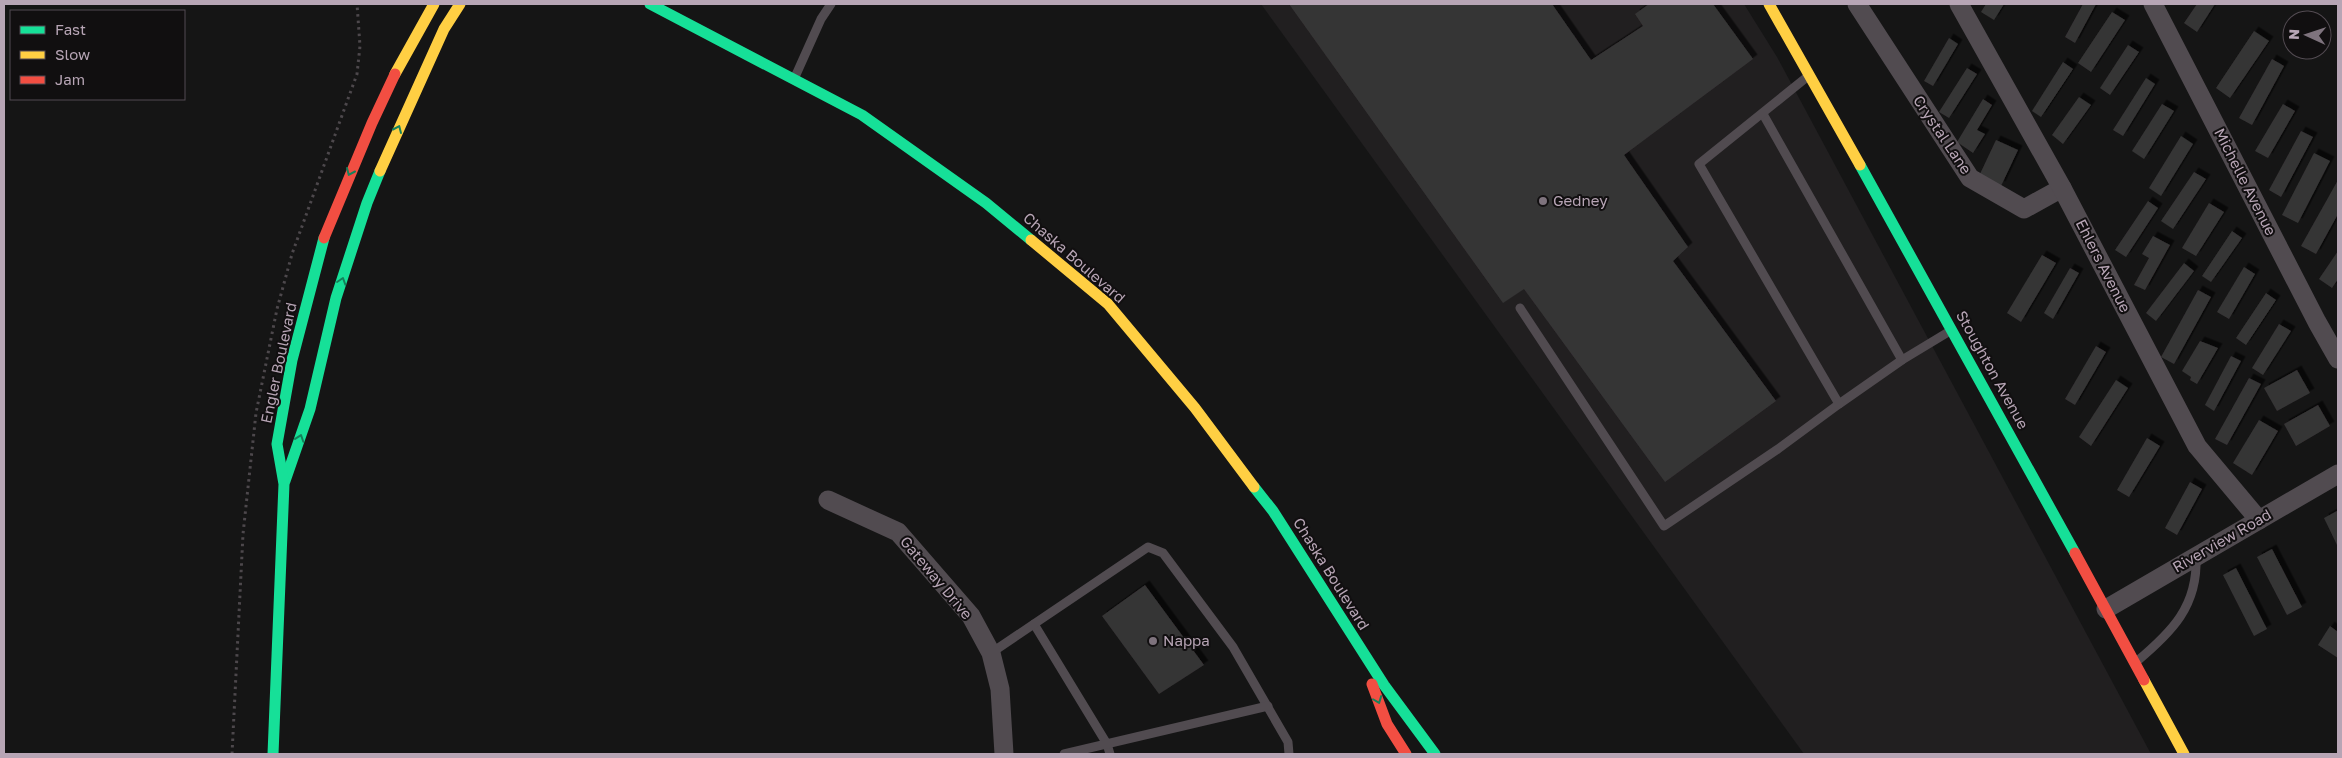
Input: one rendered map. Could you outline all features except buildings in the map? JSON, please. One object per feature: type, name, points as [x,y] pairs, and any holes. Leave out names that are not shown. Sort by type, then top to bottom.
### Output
[{"type":"main road","name":"Engler Boulevard","points":[[273,754],[284,484],[277,444],[292,360],[314,272],[327,228],[340,194],[395,74],[434,4]]},
{"type":"main road","points":[[284,484],[310,409],[336,298],[368,203],[390,147],[444,29],[460,4]]},
{"type":"main road","name":"Chaska Boulevard","points":[[654,4],[793,80],[862,115],[986,203],[1108,304],[1195,408],[1273,511],[1384,684],[1435,754]]},
{"type":"main road","name":"Stoughton Avenue","points":[[1770,4],[1952,330],[2184,754]]},
{"type":"main road","points":[[395,74],[419,7]]},
{"type":"main road","points":[[1354,638],[1387,724],[1406,754]]},
{"type":"street","name":"Crystal Lane","points":[[1857,4],[1970,178],[2024,209],[2062,188]]},
{"type":"street","name":"Ehlers Avenue","points":[[1959,4],[2062,188],[2197,446],[2259,520]]},
{"type":"street","name":"Michelle Avenue","points":[[2153,4],[2338,358]]},
{"type":"street","name":"Riverview Road","points":[[2106,609],[2338,474]]},
{"type":"street","name":"Gateway Drive","points":[[828,500],[898,532],[971,616],[991,653],[1000,689],[1004,754]]},
{"type":"lane","points":[[793,80],[831,4]]},
{"type":"lane","points":[[1810,75],[1699,164],[1839,404]]},
{"type":"lane","points":[[1763,114],[1902,360]]},
{"type":"lane","points":[[1520,308],[1664,526],[1778,449],[1902,360],[1952,330]]},
{"type":"lane","points":[[991,653],[1148,547],[1163,552],[1233,648],[1288,742],[1289,754]]},
{"type":"lane","points":[[2135,663],[2160,641],[2186,609],[2197,578],[2196,556]]},
{"type":"lane","points":[[1034,624],[1107,744],[1110,754]]},
{"type":"lane","points":[[1064,754],[1268,706]]},
{"type":"shaded area","points":[[1261,4],[1744,4],[1777,57],[2151,754],[1804,754]]},
{"type":"traffic: fast","points":[[650,4],[862,115],[986,203],[1031,240]]},
{"type":"traffic: fast","points":[[1860,165],[2075,553]]},
{"type":"traffic: fast","points":[[285,481],[310,409],[336,298],[367,203],[380,171]]},
{"type":"traffic: fast","points":[[273,754],[284,484],[277,444],[292,360],[324,238]]},
{"type":"traffic: fast","points":[[1254,487],[1273,511],[1384,685],[1435,754]]},
{"type":"traffic: slow","points":[[395,74],[434,4]]},
{"type":"traffic: slow","points":[[380,171],[444,29],[460,4]]},
{"type":"traffic: slow","points":[[1769,4],[1860,165]]},
{"type":"traffic: slow","points":[[1031,240],[1108,304],[1195,408],[1254,487]]},
{"type":"traffic: slow","points":[[2144,680],[2184,754]]},
{"type":"traffic: jam","points":[[324,238],[372,123],[395,74]]},
{"type":"traffic: jam","points":[[2075,553],[2144,680]]},
{"type":"traffic: jam","points":[[1372,684],[1387,724],[1406,754]]},
{"type":"place","name":"Gedney","points":[[1543,201]]},
{"type":"place","name":"Nappa","points":[[1153,641]]}]
